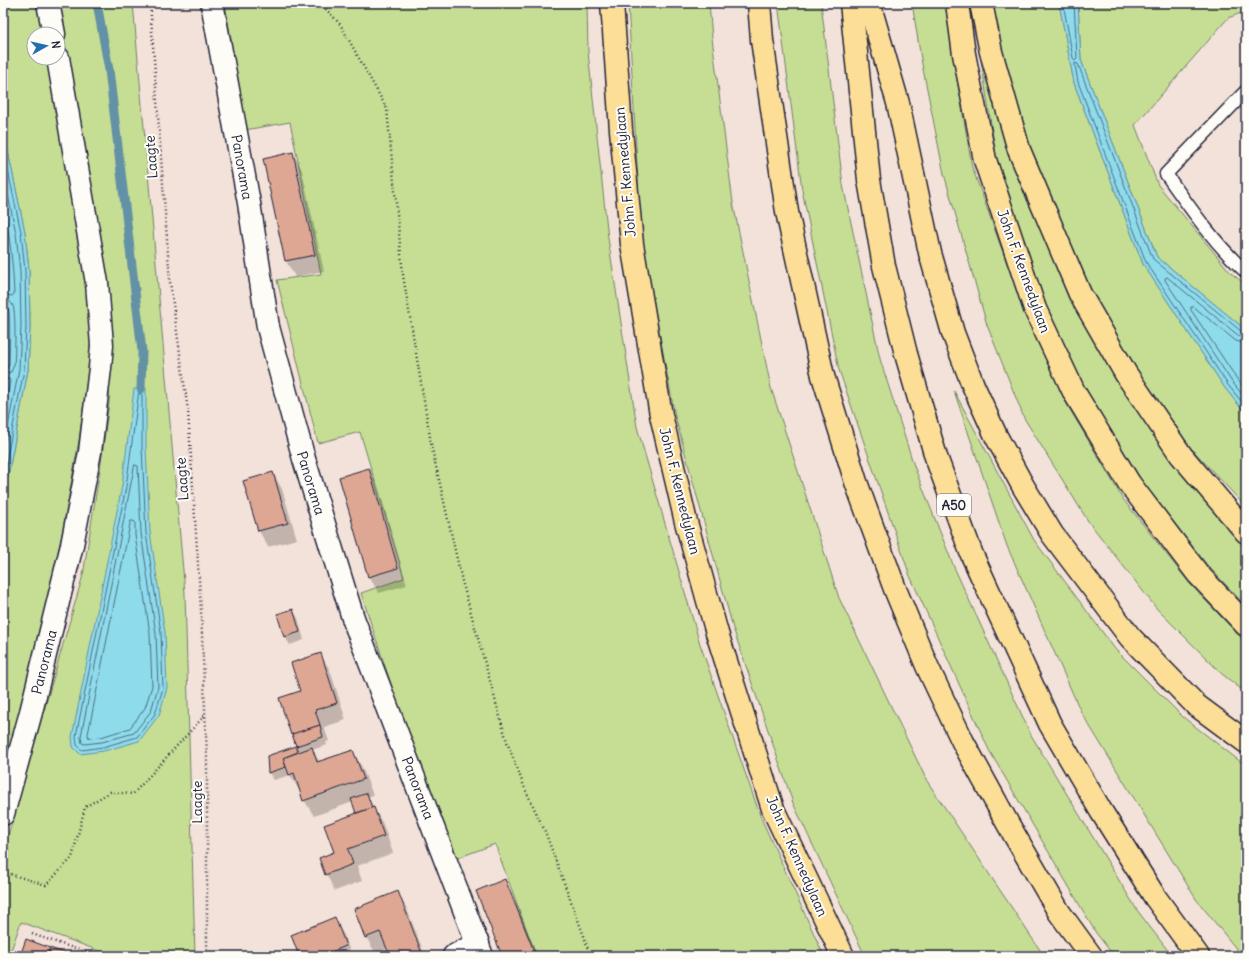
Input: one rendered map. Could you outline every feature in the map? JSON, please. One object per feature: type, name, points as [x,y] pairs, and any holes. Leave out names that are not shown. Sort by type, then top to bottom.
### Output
[{"type":"highway","name":"John F. Kennedylaan","points":[[612,3],[621,130],[632,244],[661,416],[686,522],[717,634],[773,809],[843,956]]},
{"type":"highway","points":[[759,3],[762,40],[787,212],[823,376],[856,482],[895,589],[927,666],[964,742],[1008,824],[1059,912],[1091,956]]},
{"type":"highway","name":"A50","points":[[851,3],[869,180],[884,266],[906,354],[936,457],[972,555],[1050,724],[1101,811],[1155,897],[1198,956]]},
{"type":"highway","points":[[869,3],[898,103],[930,253],[953,333],[973,385],[996,436],[1023,486],[1052,534],[1130,637],[1196,705],[1246,742]]},
{"type":"highway","name":"John F. Kennedylaan","points":[[957,3],[964,54],[985,160],[1035,310],[1074,392],[1129,483],[1198,574],[1246,625]]},
{"type":"highway","points":[[982,3],[991,52],[1019,150],[1080,294],[1126,374],[1181,455],[1246,532]]},
{"type":"street","points":[[48,3],[52,26]]},
{"type":"street","name":"Panorama","points":[[212,3],[249,203],[268,327],[304,459],[353,618],[480,950],[454,956]]},
{"type":"street","name":"Panorama","points":[[3,814],[31,712],[72,545],[90,452],[102,345],[97,283],[59,66]]},
{"type":"lane","points":[[1246,91],[1166,174],[1189,206],[1233,260],[1246,272]]},
{"type":"path","name":"Laagte","points":[[150,3],[170,282],[188,411],[201,610],[206,714],[207,956]]},
{"type":"path","points":[[320,3],[340,24],[387,109],[403,274],[432,449],[462,581],[508,742],[525,789],[544,829],[590,956]]},
{"type":"path","points":[[3,872],[46,885],[72,858],[85,807],[110,792],[133,794],[206,714]]},
{"type":"path","points":[[32,934],[97,956]]},
{"type":"green space","points":[[3,3],[37,3],[41,26],[26,26],[26,66],[49,66],[61,130],[86,283],[91,331],[89,363],[79,440],[62,534],[40,635],[3,772],[3,493],[8,476],[28,370],[30,326],[29,270],[25,232],[3,128]]},
{"type":"green space","points":[[56,3],[133,3],[185,593],[195,956],[113,956],[21,922],[9,956],[3,956],[3,853],[83,575],[109,402],[111,319],[66,60],[66,26],[60,26]]},
{"type":"green space","points":[[225,3],[587,3],[588,52],[608,238],[637,427],[700,644],[761,818],[824,956],[536,956],[495,844],[452,860],[409,739],[361,593],[404,578],[360,432],[318,443],[277,280],[321,274],[290,122],[245,130]]},
{"type":"green space","points":[[628,3],[709,3],[733,203],[771,388],[839,598],[927,781],[1044,956],[865,956],[793,803],[733,628],[675,416],[641,236]]},
{"type":"green space","points":[[778,3],[821,3],[843,185],[880,359],[914,466],[954,567],[1031,735],[1137,910],[1172,956],[1114,956],[1096,933],[989,750],[910,576],[839,370],[802,190]]},
{"type":"green space","points":[[912,3],[945,3],[972,167],[1025,313],[1065,401],[1123,499],[1190,584],[1246,643],[1246,693],[1222,674],[1157,609],[1088,521],[1024,418],[987,325],[944,174],[921,59]]},
{"type":"green space","points":[[993,3],[1059,3],[1074,83],[1143,264],[1225,388],[1246,414],[1246,507],[1191,448],[1136,368],[1090,288],[1029,147],[1001,46]]},
{"type":"green space","points":[[1078,3],[1246,3],[1246,11],[1228,18],[1135,125],[1158,185],[1231,273],[1246,285],[1246,330],[1157,257],[1081,60]]},
{"type":"green space","points":[[976,28],[1071,298],[1116,380],[1174,461],[1238,538],[1246,545],[1246,606],[1208,566],[1144,484],[1083,387],[1043,305],[996,156]]},
{"type":"green space","points":[[3,267],[5,363],[3,373]]},
{"type":"green space","points":[[954,391],[1034,540],[1115,649],[1183,717],[1246,766],[1246,956],[1242,956],[1196,899],[1081,712],[1007,546]]},
{"type":"water","points":[[1059,3],[1078,3],[1081,60],[1157,257],[1246,330],[1246,414],[1225,388],[1143,264],[1074,83]]},
{"type":"water","points":[[3,128],[25,232],[29,270],[30,326],[28,370],[8,476],[3,493],[3,373],[5,363],[5,321],[3,267]]},
{"type":"water","points":[[146,388],[146,447],[150,532],[165,633],[167,688],[159,715],[139,741],[104,751],[80,754],[73,747],[72,737],[122,486],[134,389]]},
{"type":"building","points":[[293,152],[315,255],[285,261],[263,159]]},
{"type":"building","points":[[369,468],[398,568],[368,577],[339,477]]},
{"type":"building","points":[[273,472],[288,523],[258,531],[243,481]]},
{"type":"building","points":[[293,609],[300,632],[284,637],[277,614]]},
{"type":"building","points":[[321,653],[337,703],[315,710],[320,725],[291,735],[279,698],[300,691],[291,663]]},
{"type":"building","points":[[320,725],[323,737],[296,746],[292,734]]},
{"type":"building","points":[[296,746],[298,752],[283,758],[286,767],[268,773],[267,756]]},
{"type":"building","points":[[312,747],[317,762],[353,750],[364,779],[303,801],[294,773],[289,775],[283,758]]},
{"type":"building","points":[[367,793],[372,808],[356,813],[351,799]]},
{"type":"building","points":[[374,807],[384,836],[348,849],[353,864],[325,875],[319,858],[334,852],[324,825]]},
{"type":"building","points":[[505,879],[536,956],[502,956],[476,891]]},
{"type":"building","points":[[398,891],[423,956],[390,956],[380,932],[365,938],[354,909]]},
{"type":"building","points":[[335,917],[346,946],[331,952],[333,956],[299,956],[291,935]]},
{"type":"building","points":[[26,939],[50,948],[47,956],[20,956]]},
{"type":"building","points":[[50,948],[73,956],[47,956]]},
{"type":"waterway","points":[[97,3],[109,70],[142,351],[141,389]]}]
